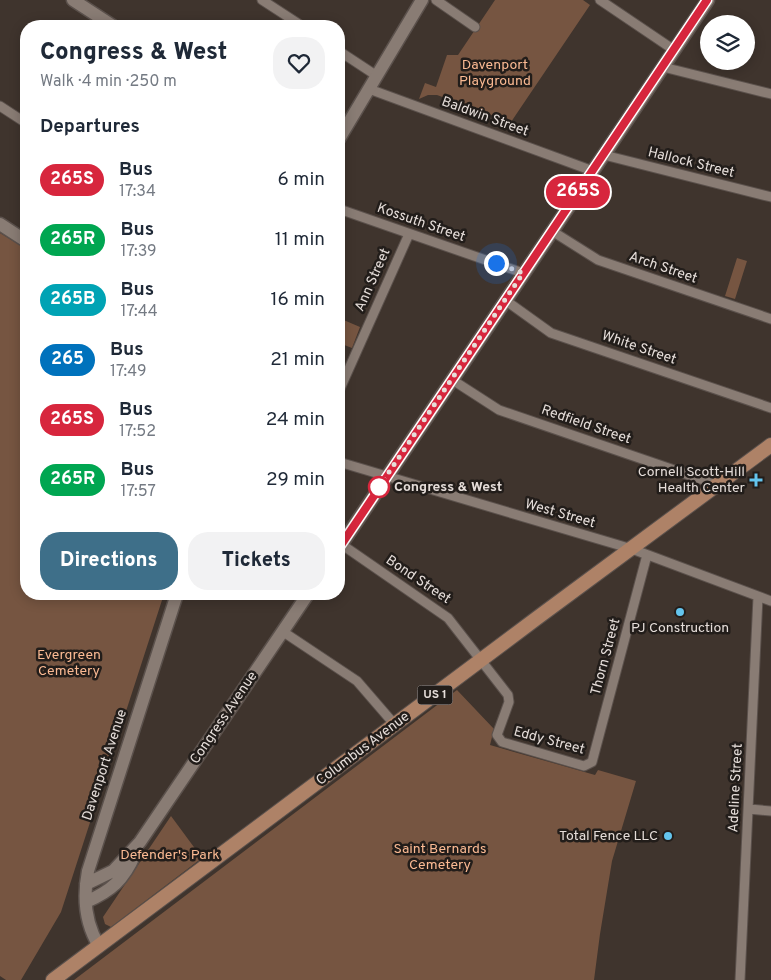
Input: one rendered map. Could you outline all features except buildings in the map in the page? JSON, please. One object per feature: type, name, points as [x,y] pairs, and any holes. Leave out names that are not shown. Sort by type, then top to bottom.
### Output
[{"type":"main road","points":[[72,0],[104,20]]},
{"type":"main road","points":[[345,129],[422,0]]},
{"type":"main road","points":[[345,539],[708,0]]},
{"type":"main road","points":[[0,224],[20,237]]},
{"type":"main road","name":"Columbus Avenue","points":[[99,946],[771,445]]},
{"type":"main road","name":"Davenport Avenue","points":[[99,946],[89,925],[86,884],[93,852],[174,600]]},
{"type":"main road","name":"Congress Avenue","points":[[86,884],[113,871],[140,842],[304,600]]},
{"type":"main road","name":"Congress Avenue","points":[[86,902],[106,893],[119,881],[131,862],[140,842]]},
{"type":"main road","name":"US 1","points":[[53,980],[99,946]]},
{"type":"street","points":[[262,0],[293,20]]},
{"type":"street","points":[[436,0],[475,27]]},
{"type":"street","points":[[600,0],[674,50]]},
{"type":"street","points":[[345,55],[377,76]]},
{"type":"street","points":[[663,67],[771,94]]},
{"type":"street","name":"Baldwin Street","points":[[369,89],[593,171]]},
{"type":"street","points":[[0,106],[20,118]]},
{"type":"street","name":"Hallock Street","points":[[604,155],[771,197]]},
{"type":"street","name":"Kossuth Street","points":[[345,211],[523,273]]},
{"type":"street","name":"Arch Street","points":[[552,231],[598,260],[771,319]]},
{"type":"street","name":"Ann Street","points":[[345,378],[409,234]]},
{"type":"street","name":"White Street","points":[[505,300],[551,333],[771,408]]},
{"type":"street","name":"Redfield Street","points":[[452,379],[499,410],[718,485]]},
{"type":"street","name":"West Street","points":[[345,464],[632,549],[771,602]]},
{"type":"street","name":"Bond Street","points":[[345,549],[448,618],[508,694],[509,702],[497,735],[502,742]]},
{"type":"street","name":"Thorn Street","points":[[589,765],[592,762],[647,555]]},
{"type":"street","name":"Adeline Street","points":[[740,980],[758,597]]},
{"type":"street","points":[[282,632],[357,681],[395,725]]},
{"type":"street","name":"Eddy Street","points":[[502,742],[584,766],[589,765]]},
{"type":"street","points":[[749,809],[771,811]]},
{"type":"green space","name":"Davenport Playground","points":[[495,0],[583,0],[590,5],[511,122],[437,95],[428,95],[419,99],[425,83],[436,87],[447,55],[458,55]]},
{"type":"green space","name":"Evergreen Cemetery","points":[[0,233],[20,245],[20,600],[162,600],[61,912],[21,980],[6,980],[0,976]]},
{"type":"green space","points":[[737,258],[747,261],[735,299],[725,296]]},
{"type":"green space","points":[[345,321],[360,327],[352,348],[345,345]]},
{"type":"green space","name":"Saint Bernards Cemetery","points":[[457,690],[494,729],[490,745],[595,775],[598,770],[636,781],[612,861],[594,980],[74,980]]},
{"type":"green space","name":"Defender's Park","points":[[171,816],[202,858],[111,927],[105,924],[103,917]]},
{"type":"bus line","name":"265S","points":[[345,539],[707,0]]},
{"type":"place","name":"Cornell Scott-Hill Health Center","points":[[756,480]]},
{"type":"place","name":"Congress & West","points":[[379,487]]},
{"type":"place","name":"PJ Construction","points":[[680,612]]},
{"type":"place","name":"Total Fence LLC","points":[[668,836]]},
{"type":"route","points":[[379,487],[523,273],[496,263]]}]
